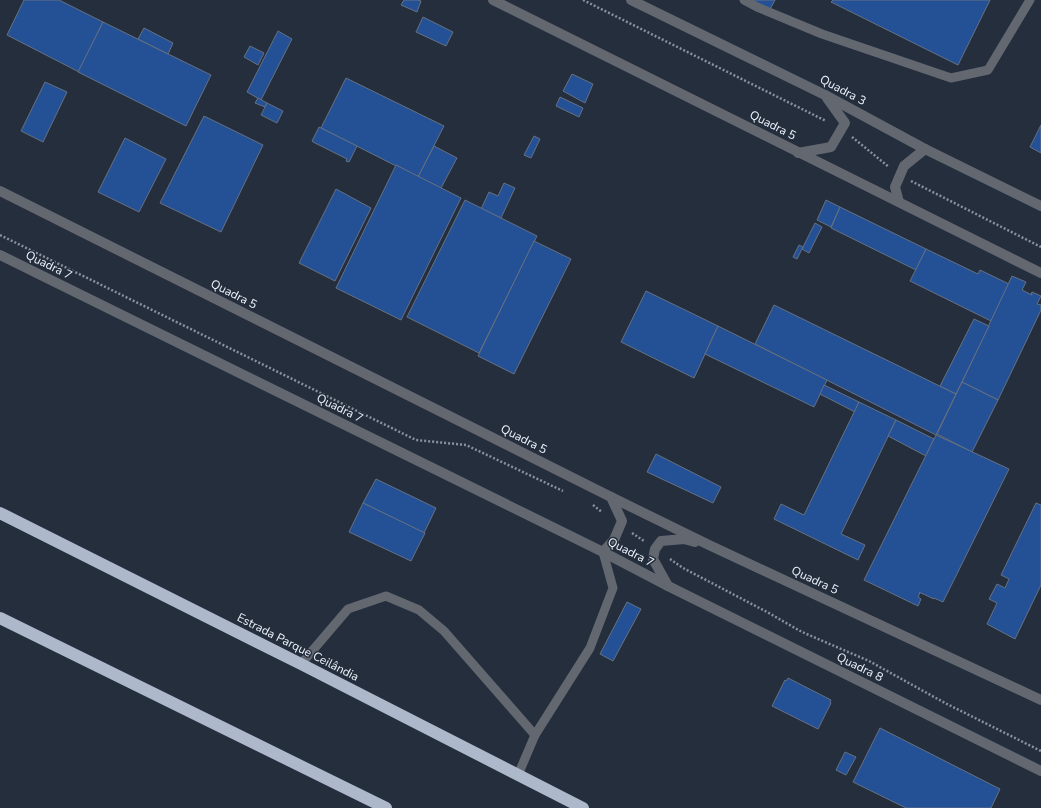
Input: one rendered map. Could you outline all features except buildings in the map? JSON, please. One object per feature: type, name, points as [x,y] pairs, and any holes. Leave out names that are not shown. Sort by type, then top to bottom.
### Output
[{"type":"highway","name":"Estrada Parque Ceilândia","points":[[0,513],[583,808]]},
{"type":"highway","points":[[0,618],[386,808]]},
{"type":"street","name":"Quadra 5","points":[[493,0],[1041,273]]},
{"type":"street","name":"Quadra 3","points":[[631,0],[825,95],[925,149],[1041,206]]},
{"type":"street","points":[[798,153],[831,147],[845,123],[825,95]]},
{"type":"street","points":[[898,202],[894,188],[904,166],[925,149]]},
{"type":"street","name":"Quadra 5","points":[[0,191],[611,497],[1041,700]]},
{"type":"street","name":"Quadra 7","points":[[0,255],[603,552],[668,586]]},
{"type":"street","points":[[603,552],[614,540],[622,521],[611,497]]},
{"type":"street","points":[[668,586],[653,559],[655,549],[661,541],[684,539],[709,544]]},
{"type":"street","name":"Quadra 8","points":[[668,586],[1041,771]]},
{"type":"lane","points":[[744,0],[757,7],[822,34],[951,78],[988,70],[1030,0]]},
{"type":"lane","points":[[518,775],[535,735],[590,648],[613,588],[603,552]]},
{"type":"lane","points":[[301,664],[348,609],[386,596],[419,610],[444,631],[535,735]]},
{"type":"path","points":[[583,0],[842,129],[900,175],[1041,247]]},
{"type":"path","points":[[0,235],[416,440],[466,445],[569,493]]},
{"type":"path","points":[[590,503],[683,568],[802,632],[869,661],[945,703],[1041,751]]}]
